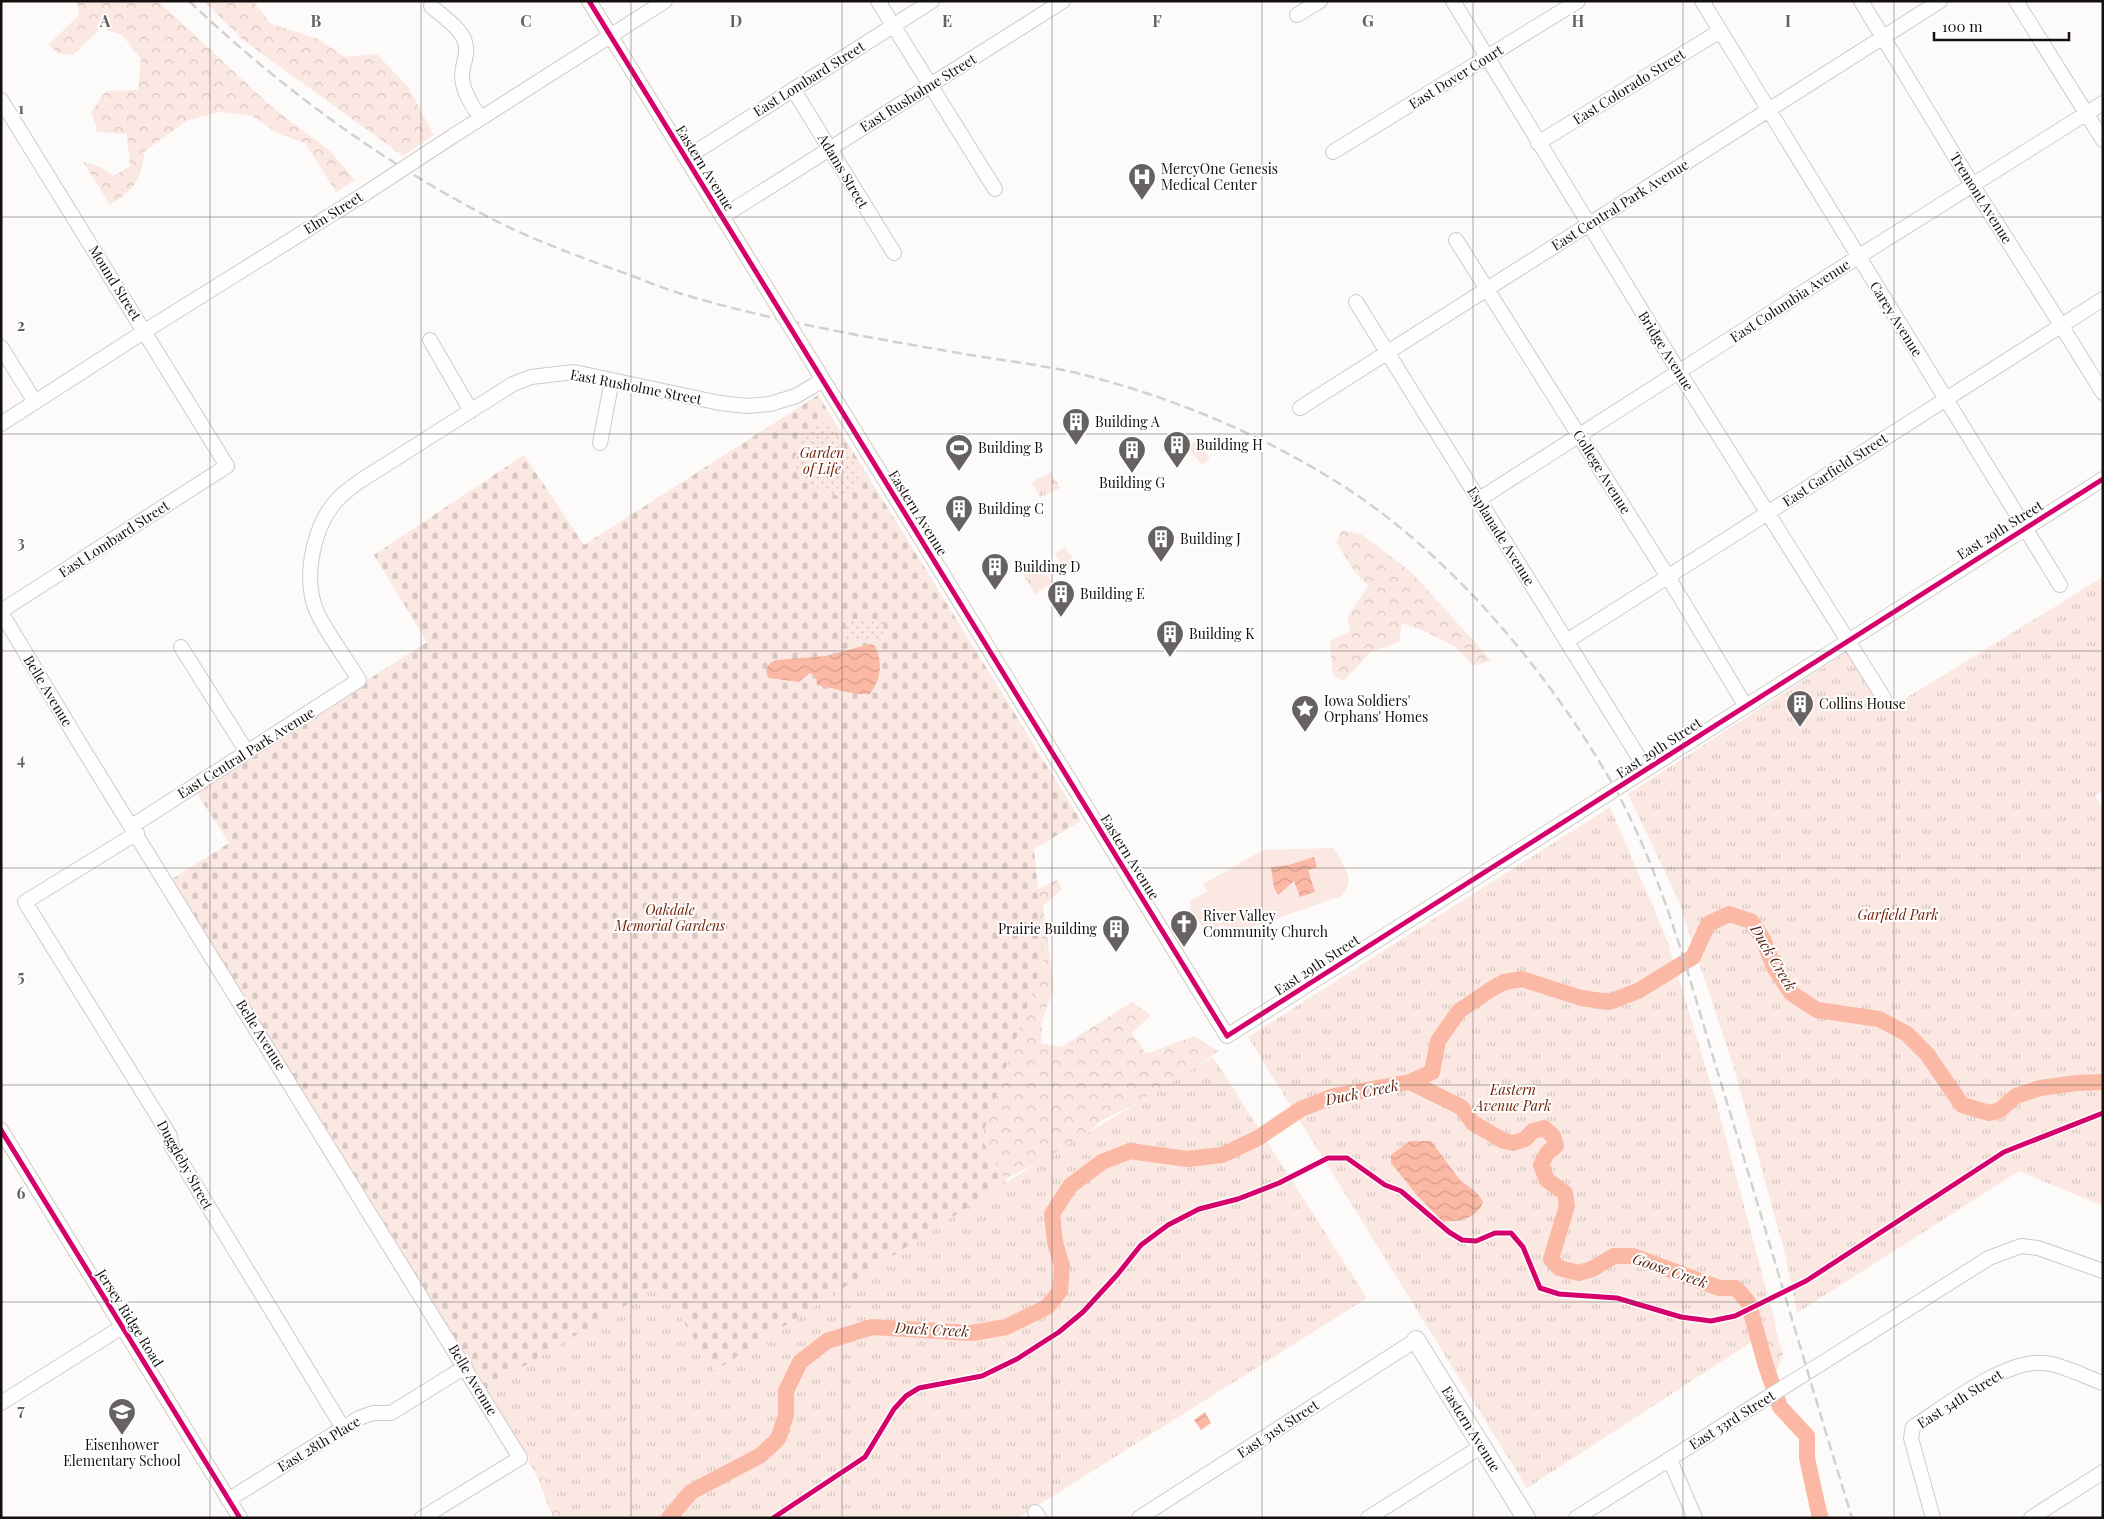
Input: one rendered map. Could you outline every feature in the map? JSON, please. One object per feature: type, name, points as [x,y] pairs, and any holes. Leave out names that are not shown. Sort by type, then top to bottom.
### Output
[{"type":"main road","name":"Eastern Avenue","points":[[1416,1340],[1526,1518]]},
{"type":"street","name":"Eastern Avenue","points":[[589,1],[1227,1036]]},
{"type":"street","name":"Elm Street","points":[[1,424],[665,1]]},
{"type":"street","points":[[878,1],[994,189]]},
{"type":"street","name":"East Lombard Street","points":[[686,158],[932,1]]},
{"type":"street","name":"East Rusholme Street","points":[[722,217],[1063,1]]},
{"type":"street","points":[[1297,15],[1320,1]]},
{"type":"street","name":"Bridge Avenue","points":[[1453,1],[1588,225],[1884,698]]},
{"type":"street","name":"East Dover Court","points":[[1333,152],[1578,1]]},
{"type":"street","name":"Carey Avenue","points":[[1702,1],[2060,585]]},
{"type":"street","name":"Tremont Avenue","points":[[1861,1],[1973,186],[2103,393]]},
{"type":"street","name":"East Central Park Avenue","points":[[1300,408],[1940,1]]},
{"type":"street","points":[[2016,1],[2103,140]]},
{"type":"street","points":[[431,6],[460,32],[465,41],[467,58],[462,77],[471,105],[480,118]]},
{"type":"street","name":"East Colorado Street","points":[[1538,143],[1720,31]]},
{"type":"street","name":"Adams Street","points":[[793,89],[894,253]]},
{"type":"street","name":"Mound Street","points":[[1,100],[227,466]]},
{"type":"street","name":"East Columbia Avenue","points":[[1478,500],[2103,103]]},
{"type":"street","name":"College Avenue","points":[[1456,240],[1668,577],[1745,705]]},
{"type":"street","name":"East Garfield Street","points":[[1567,641],[2103,299]]},
{"type":"street","name":"Esplanade Avenue","points":[[1356,302],[1646,769]]},
{"type":"street","points":[[430,340],[471,411]]},
{"type":"street","points":[[1,347],[36,402]]},
{"type":"street","name":"East Rusholme Street","points":[[359,680],[317,612],[309,574],[319,532],[331,507],[341,495],[360,481],[513,384],[531,377],[574,372],[720,403],[748,406],[770,404],[796,396],[823,380]]},
{"type":"street","points":[[600,444],[612,380]]},
{"type":"street","name":"East Lombard Street","points":[[1,612],[227,466]]},
{"type":"street","name":"East 29th Street","points":[[1227,1036],[2103,479]]},
{"type":"street","name":"Belle Avenue","points":[[1,612],[77,739],[520,1458],[422,1518]]},
{"type":"street","points":[[181,647],[247,752]]},
{"type":"street","name":"East Central Park Avenue","points":[[25,902],[247,752],[359,680]]},
{"type":"street","name":"Duggleby Street","points":[[25,902],[170,1136],[171,1146],[343,1428]]},
{"type":"street","name":"Jersey Ridge Road","points":[[1,1130],[240,1518]]},
{"type":"street","name":"East 33rd Street","points":[[1576,1518],[1752,1408],[1832,1355],[1887,1323],[1989,1258],[2021,1246],[2038,1248],[2103,1271]]},
{"type":"street","points":[[1,1403],[122,1327]]},
{"type":"street","name":"East 31st Street","points":[[1139,1518],[1416,1340]]},
{"type":"street","name":"East 34th Street","points":[[1932,1518],[1911,1438],[1913,1427],[2001,1371],[2034,1363],[2045,1363],[2100,1382]]},
{"type":"street","name":"East 28th Place","points":[[228,1500],[358,1418],[391,1412],[465,1367]]},
{"type":"street","points":[[1368,1518],[1482,1446]]},
{"type":"street","points":[[1670,1460],[1695,1518]]},
{"type":"street","points":[[2032,1518],[2103,1472]]},
{"type":"green space","points":[[77,1],[158,1],[273,108],[330,151],[355,180],[336,192],[305,143],[279,134],[252,116],[220,112],[188,120],[145,151],[139,177],[126,194],[110,205],[83,162],[101,167],[114,176],[130,166],[127,134],[98,132],[91,112],[106,91],[138,90],[141,59],[122,35],[101,28],[73,55],[58,53],[48,45],[79,15]]},
{"type":"green space","points":[[204,1],[253,1],[271,24],[316,38],[345,57],[377,54],[408,87],[434,135],[403,156],[242,39]]},
{"type":"green space","name":"Oakdale Memorial Gardens","points":[[818,395],[1081,821],[1034,849],[1044,958],[981,1139],[1007,1182],[715,1371],[484,1390],[169,881],[229,843],[195,790],[427,642],[374,555],[524,455],[584,545]]},
{"type":"green space","name":"Garden of Life","points":[[828,421],[862,476],[849,491],[838,496],[799,480],[793,461],[808,429]]},
{"type":"green space","points":[[1196,441],[1210,458],[1202,465],[1187,447]]},
{"type":"green space","points":[[1051,472],[1060,488],[1040,497],[1032,482]]},
{"type":"green space","points":[[1342,530],[1361,534],[1411,572],[1491,660],[1474,666],[1456,647],[1426,632],[1402,623],[1399,642],[1371,652],[1343,681],[1333,676],[1330,641],[1351,631],[1347,618],[1368,586],[1354,571],[1336,542]]},
{"type":"green space","points":[[1065,547],[1076,564],[1066,571],[1055,554]]},
{"type":"green space","points":[[1040,562],[1053,583],[1035,594],[1022,573]]},
{"type":"green space","name":"Garfield Park","points":[[2103,577],[2103,790],[2095,796],[2103,808],[2103,1206],[2019,1171],[1797,1313],[1785,1254],[1734,1068],[1679,902],[1628,794],[1847,652],[1885,711]]},
{"type":"green space","points":[[846,620],[884,622],[882,641],[845,639]]},
{"type":"green space","name":"Eastern Avenue Park","points":[[1610,807],[1666,937],[1716,1101],[1776,1326],[1527,1488],[1248,1037]]},
{"type":"green space","points":[[1334,848],[1347,872],[1348,878],[1346,890],[1341,896],[1255,926],[1232,940],[1223,925],[1207,932],[1189,908],[1191,906],[1189,902],[1207,891],[1203,884],[1263,850]]},
{"type":"green space","points":[[1057,880],[1062,889],[1043,906],[1054,987],[1042,1022],[1041,1043],[1061,1047],[1132,1002],[1151,1015],[1132,1033],[1146,1054],[1194,1036],[1218,1051],[1172,1085],[1101,1121],[1070,1148],[998,1182],[951,1227],[870,1277],[836,1289],[777,1315],[757,1363],[612,1518],[553,1518],[538,1479],[528,1460],[531,1451],[488,1383],[615,1300],[685,1290],[1019,898]]},
{"type":"green space","points":[[1213,1057],[1367,1298],[1018,1518],[570,1518],[484,1390],[660,1285],[715,1371],[1007,1182]]},
{"type":"green space","points":[[1768,1305],[1783,1354],[1775,1376],[1756,1309]]},
{"type":"green space","points":[[1815,1493],[1824,1498],[1830,1518],[1815,1518]]},
{"type":"water","points":[[870,644],[875,646],[878,652],[880,671],[877,683],[870,694],[857,694],[817,685],[816,677],[810,673],[799,682],[769,678],[766,672],[769,665],[776,660],[826,656]]},
{"type":"water","points":[[1314,857],[1317,867],[1308,870],[1315,892],[1300,897],[1294,881],[1278,895],[1274,888],[1271,867],[1289,865]]},
{"type":"water","points":[[1410,1141],[1431,1141],[1460,1180],[1477,1193],[1483,1202],[1472,1216],[1455,1221],[1442,1221],[1416,1194],[1391,1163],[1391,1155]]},
{"type":"water","points":[[1205,1412],[1211,1423],[1201,1430],[1194,1420]]},
{"type":"waterway","name":"Duck Creek","points":[[669,1518],[691,1492],[761,1455],[778,1439],[786,1415],[786,1391],[800,1362],[827,1341],[872,1327],[972,1333],[1006,1327],[1047,1307],[1060,1291],[1062,1266],[1055,1242],[1052,1214],[1070,1186],[1102,1162],[1130,1151],[1187,1159],[1222,1155],[1258,1138],[1301,1109],[1334,1096],[1410,1082],[1432,1072],[1438,1041],[1459,1011],[1504,982],[1522,979],[1581,998],[1609,1002],[1638,991],[1693,957],[1708,924],[1729,914],[1751,921],[1763,939],[1774,967],[1791,993],[1817,1010],[1879,1019],[1907,1034],[1927,1054],[1962,1105],[1989,1113],[2000,1110],[2016,1096],[2040,1088],[2103,1082]]},
{"type":"waterway","name":"Goose Creek","points":[[1410,1082],[1461,1107],[1473,1123],[1504,1141],[1513,1143],[1525,1139],[1533,1131],[1544,1128],[1553,1136],[1556,1146],[1547,1153],[1541,1165],[1547,1180],[1565,1193],[1567,1206],[1551,1259],[1559,1268],[1579,1273],[1592,1269],[1614,1256],[1633,1256],[1719,1288],[1736,1288],[1748,1302],[1780,1407],[1807,1436],[1807,1458],[1820,1518]]},
{"type":"railway","points":[[189,1],[290,89],[362,142],[438,189],[493,220],[527,235],[665,288],[716,304],[854,334],[1059,369],[1125,386],[1189,408],[1281,450],[1340,484],[1379,511],[1417,542],[1454,576],[1488,612],[1521,650],[1551,690],[1580,730],[1605,771],[1641,842],[1670,917],[1682,955],[1852,1518]]},
{"type":"cycle path","points":[[589,1],[1227,1036],[2103,479]]},
{"type":"cycle path","points":[[773,1518],[865,1457],[894,1409],[906,1396],[919,1388],[982,1376],[1017,1359],[1059,1332],[1083,1312],[1141,1245],[1168,1225],[1199,1209],[1238,1199],[1279,1183],[1328,1158],[1347,1158],[1385,1185],[1401,1191],[1449,1232],[1462,1240],[1476,1241],[1495,1233],[1511,1233],[1523,1247],[1540,1288],[1559,1294],[1617,1298],[1681,1317],[1711,1321],[1735,1316],[1806,1281],[2004,1152],[2103,1113]]},
{"type":"cycle path","points":[[1,1130],[240,1518]]},
{"type":"place","name":"MercyOne Genesis Medical Center","points":[[1142,201]]},
{"type":"place","name":"Building A","points":[[1076,446]]},
{"type":"place","name":"Building H","points":[[1177,469]]},
{"type":"place","name":"Building B","points":[[959,472]]},
{"type":"place","name":"Building G","points":[[1132,474]]},
{"type":"place","name":"Building C","points":[[959,533]]},
{"type":"place","name":"Building J","points":[[1161,563]]},
{"type":"place","name":"Building D","points":[[995,591]]},
{"type":"place","name":"Building E","points":[[1061,618]]},
{"type":"place","name":"Building K","points":[[1170,658]]},
{"type":"place","name":"Collins House","points":[[1800,728]]},
{"type":"place","name":"Iowa Soldiers' Orphans' Homes","points":[[1305,733]]},
{"type":"place","name":"River Valley Community Church","points":[[1184,948]]},
{"type":"place","name":"Prairie Building","points":[[1116,953]]},
{"type":"place","name":"Eisenhower Elementary School","points":[[122,1436]]}]
